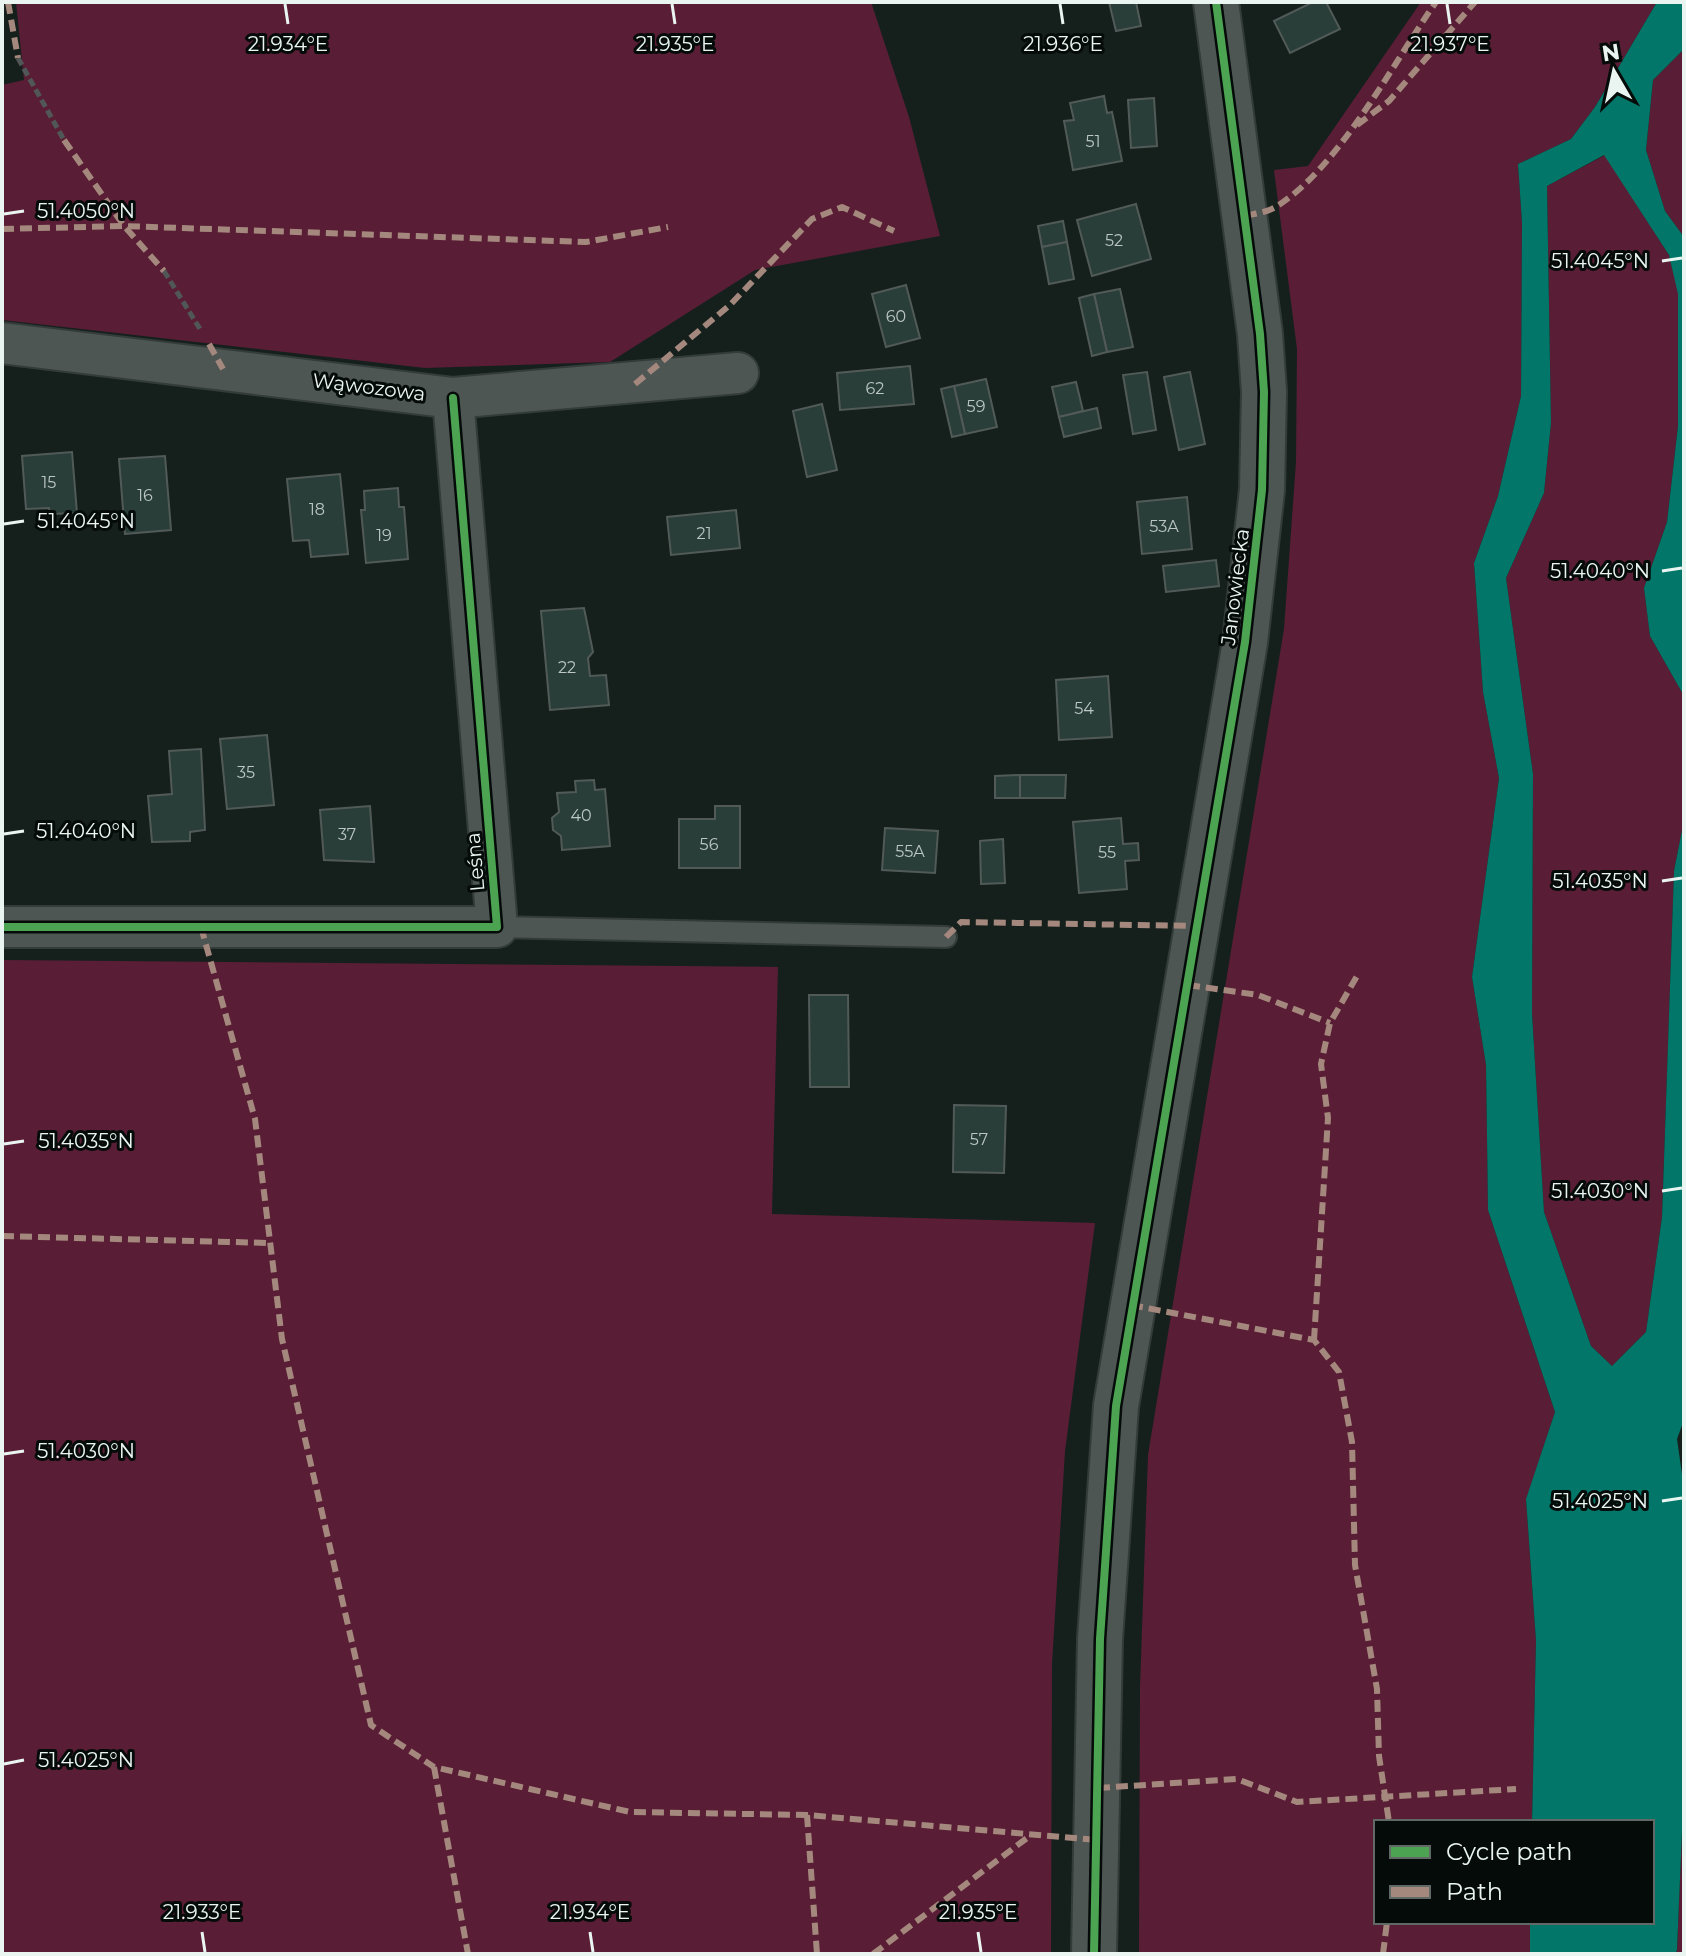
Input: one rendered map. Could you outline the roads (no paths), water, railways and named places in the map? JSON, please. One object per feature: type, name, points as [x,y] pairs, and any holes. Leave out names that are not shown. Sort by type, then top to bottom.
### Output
[{"type":"street","name":"Janowiecka","points":[[1094,1954],[1100,1639],[1109,1474],[1126,1334],[1245,642],[1262,490],[1264,392],[1260,334],[1216,2]]},
{"type":"street","name":"Wąwozowa","points":[[2,343],[453,398],[738,373]]},
{"type":"street","name":"Leśna","points":[[453,398],[497,927]]},
{"type":"street","points":[[2,927],[497,927]]},
{"type":"lane","points":[[497,927],[946,937]]}]
